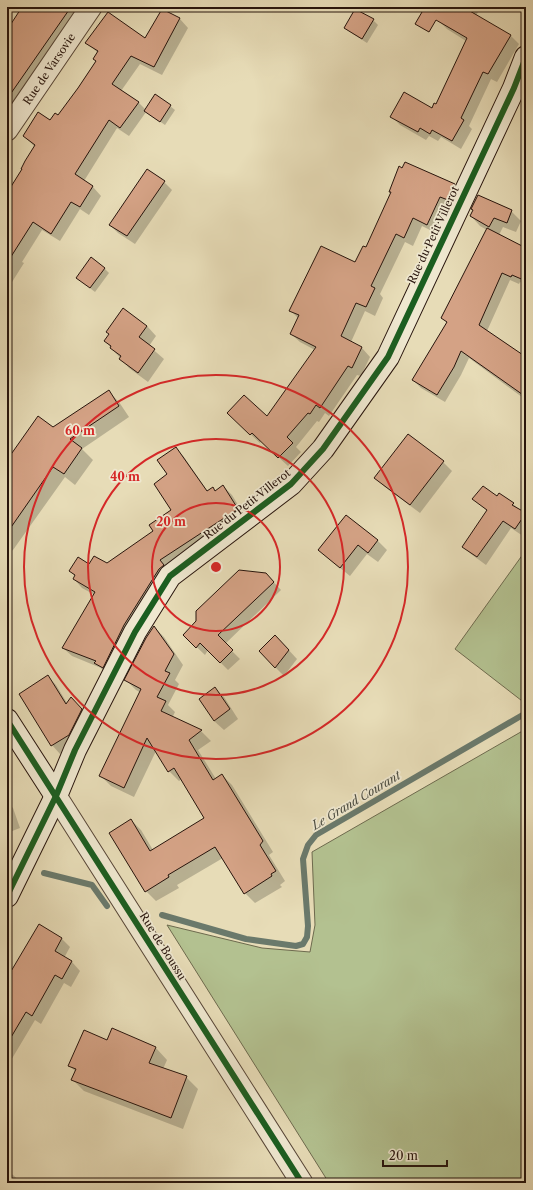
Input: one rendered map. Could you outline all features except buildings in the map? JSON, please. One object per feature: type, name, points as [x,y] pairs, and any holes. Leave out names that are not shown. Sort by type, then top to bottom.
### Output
[{"type":"street","name":"Rue de Varsovie","points":[[7,130],[91,7]]},
{"type":"street","name":"Rue du Petit Villerot","points":[[7,896],[56,796],[75,750],[134,632],[170,576],[291,484],[323,449],[388,357],[514,88],[526,57]]},
{"type":"street","name":"Rue de Boussu","points":[[7,720],[302,1183]]},
{"type":"green space","points":[[526,550],[526,704],[455,649]]},
{"type":"green space","points":[[526,729],[526,1183],[329,1183],[167,925],[262,948],[310,952],[315,925],[312,852]]},
{"type":"waterway","name":"Le Grand Courant","points":[[162,915],[246,939],[296,946],[303,944],[307,937],[308,926],[303,859],[308,845],[316,835],[526,713]]},
{"type":"waterway","points":[[44,873],[92,885],[107,906]]},
{"type":"cycle path","points":[[7,896],[56,796],[75,750],[135,632],[170,576],[291,484],[323,449],[388,357],[514,88],[526,57]]},
{"type":"cycle path","points":[[7,720],[302,1183]]}]
